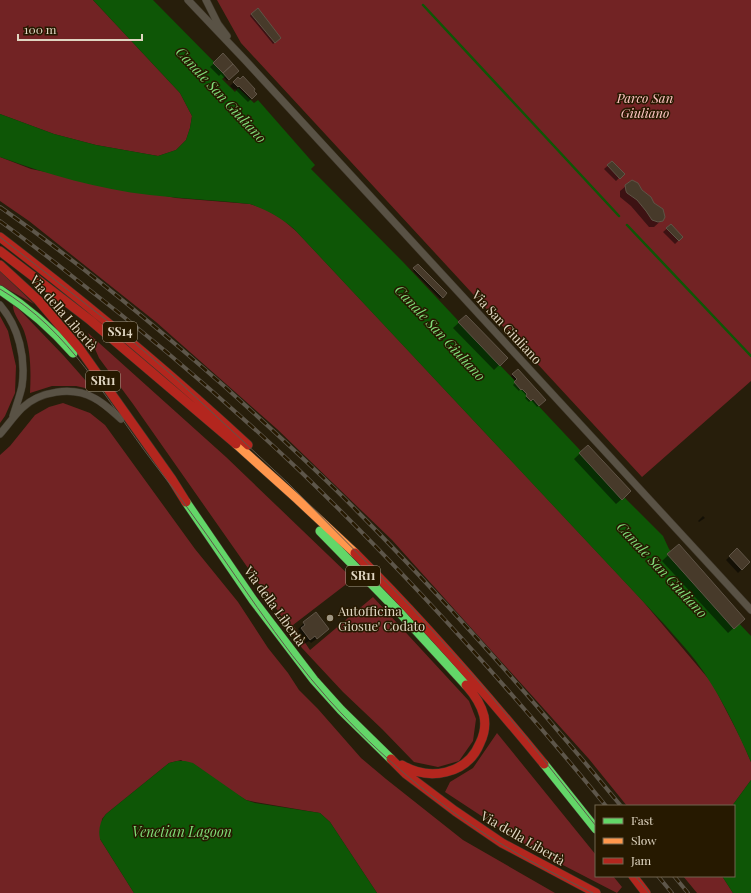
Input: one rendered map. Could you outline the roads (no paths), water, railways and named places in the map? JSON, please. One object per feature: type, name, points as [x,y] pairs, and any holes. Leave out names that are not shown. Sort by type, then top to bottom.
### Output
[{"type":"highway","name":"SS14","points":[[0,237],[98,314],[183,385],[235,432],[315,510],[372,570]]},
{"type":"highway","name":"Via della Libertà","points":[[0,251],[107,335],[235,444],[372,570],[409,608],[488,696],[595,829]]},
{"type":"highway","name":"Via della Libertà","points":[[0,265],[38,300],[79,348],[166,472],[190,509],[292,652],[314,680],[367,736],[406,774],[502,844],[596,893]]},
{"type":"highway","points":[[0,290],[38,317],[64,342],[89,374],[157,470],[190,509]]},
{"type":"highway","name":"SR11","points":[[107,335],[265,477],[302,513],[436,651],[472,692],[482,708],[484,716],[482,741],[474,755],[464,765],[454,771],[440,775],[423,774],[408,769],[392,758],[367,736]]},
{"type":"highway","points":[[634,877],[646,893]]},
{"type":"street","name":"Via San Giuliano","points":[[188,0],[751,610]]},
{"type":"street","name":"Via San Giuliano","points":[[206,0],[218,24],[245,60]]},
{"type":"street","points":[[0,304],[12,324],[22,354],[22,387],[12,420]]},
{"type":"street","points":[[0,434],[30,402],[48,394],[69,391],[82,393],[94,398],[121,419]]},
{"type":"water","name":"Canale San Giuliano","points":[[93,0],[153,0],[227,75],[222,79],[235,92],[238,88],[254,103],[258,100],[315,165],[311,169],[404,263],[625,498],[663,536],[669,549],[751,636],[751,762],[733,722],[719,697],[704,672],[684,647],[294,229],[273,214],[250,204],[162,196],[112,189],[37,170],[0,157],[0,114],[54,134],[96,145],[158,156],[176,150],[186,140],[192,116],[180,93]]},
{"type":"water","name":"Venetian Lagoon","points":[[177,761],[193,763],[246,800],[255,803],[320,813],[330,822],[377,893],[134,893],[100,839],[99,829],[106,814],[169,763]]},
{"type":"water","points":[[751,780],[751,893],[733,893],[723,877],[735,877],[735,805],[733,805]]},
{"type":"waterway","points":[[423,5],[619,216]]},
{"type":"waterway","points":[[627,225],[751,356]]},
{"type":"tram line","points":[[0,237],[123,333],[172,375],[288,483],[411,607],[479,682],[528,740],[595,825]]},
{"type":"tram line","points":[[0,289],[25,306],[47,325],[85,368],[185,504],[274,632],[330,701],[349,721],[409,778],[452,812],[521,856],[593,893]]},
{"type":"tram line","points":[[636,877],[649,893]]},
{"type":"railway","points":[[0,207],[86,271],[170,339],[224,386],[325,479],[426,582],[525,693],[620,805]]},
{"type":"railway","points":[[0,221],[39,250],[163,349],[246,421],[300,471],[380,551],[458,634],[496,676],[605,805]]},
{"type":"railway","points":[[659,877],[672,893]]},
{"type":"railway","points":[[675,877],[688,893]]},
{"type":"place","name":"Autofficina Giosue' Codato","points":[[330,618]]},
{"type":"park label","name":"Parco San Giuliano","points":[[645,106]]}]
